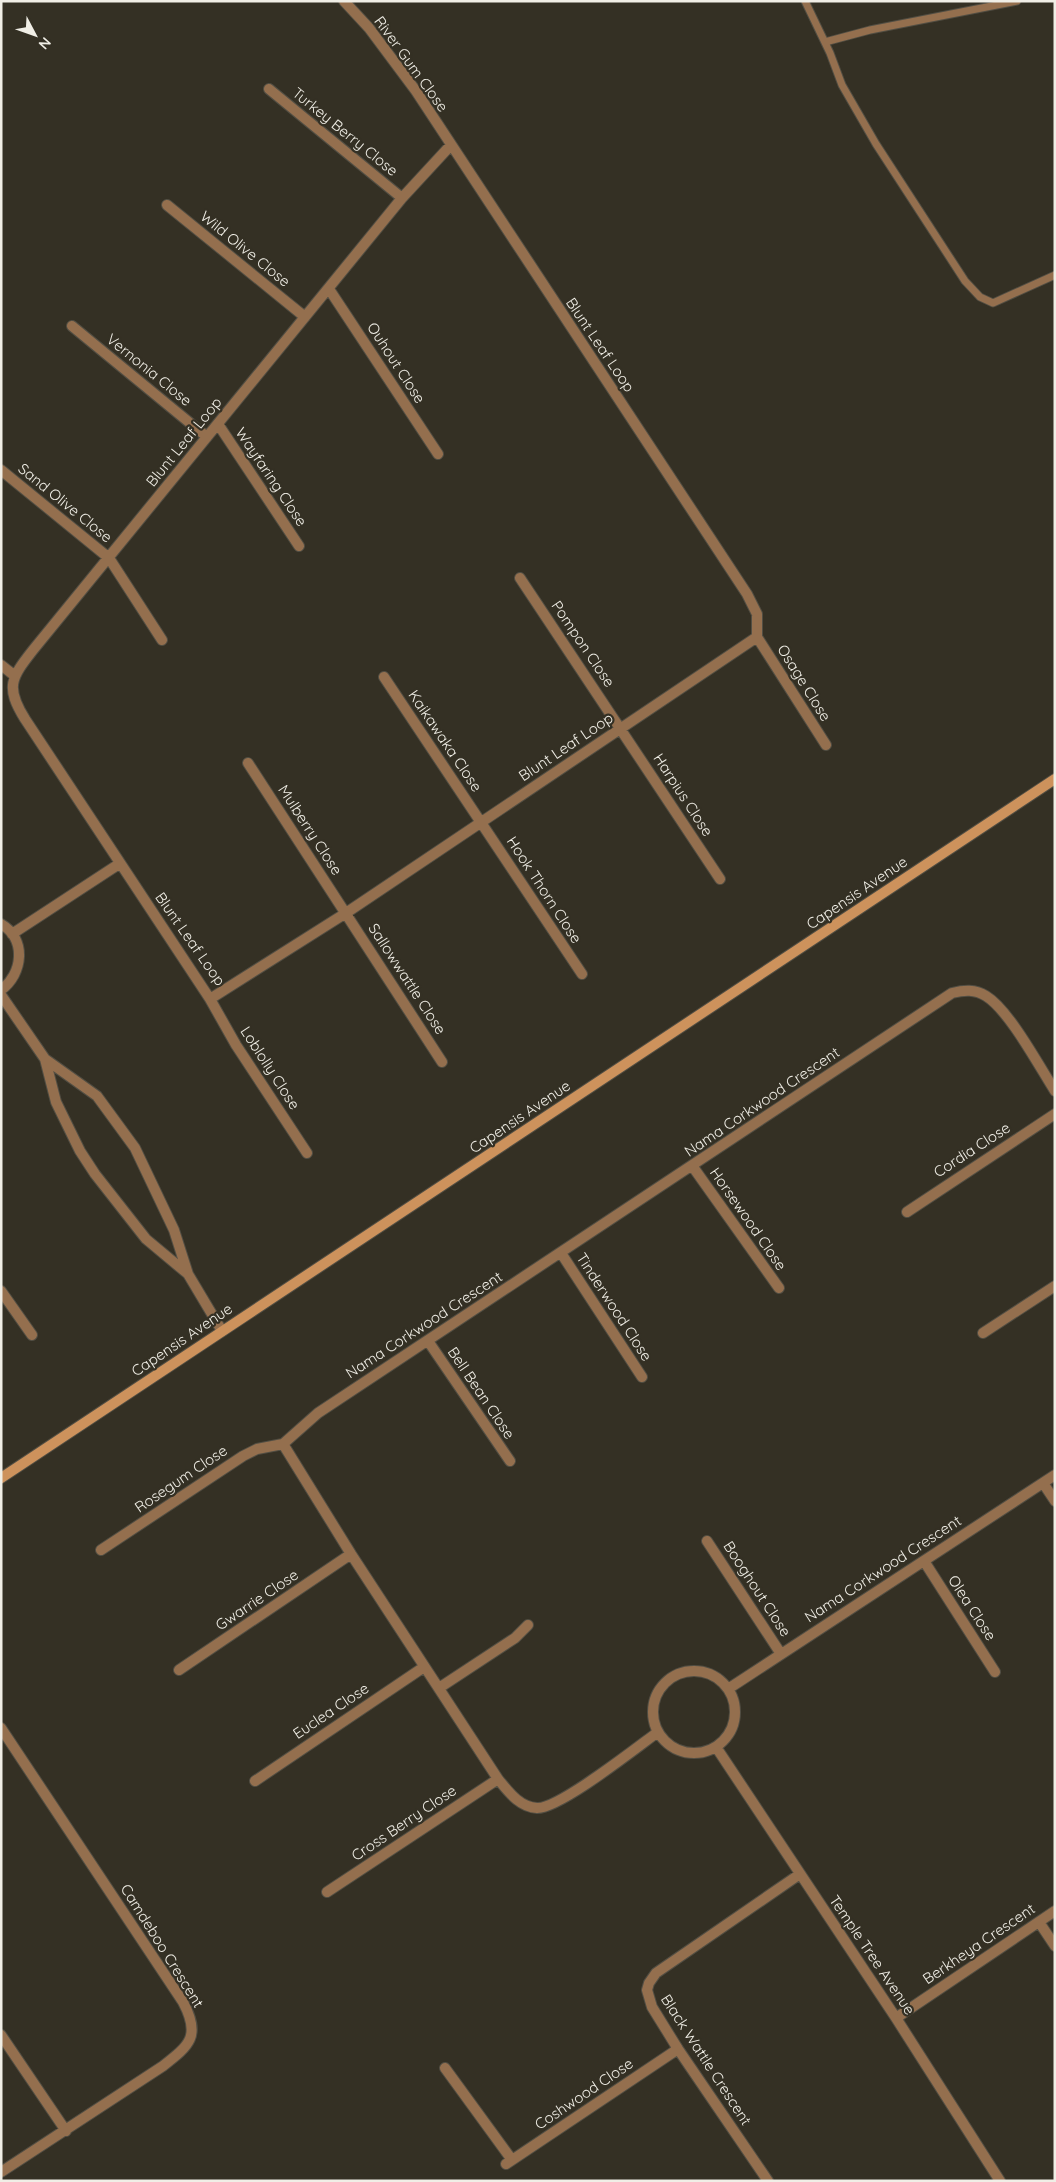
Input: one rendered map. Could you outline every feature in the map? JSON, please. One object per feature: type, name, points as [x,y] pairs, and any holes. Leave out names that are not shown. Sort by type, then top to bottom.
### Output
[{"type":"street","name":"River Gum Close","points":[[344,1],[387,51],[416,91],[450,146]]},
{"type":"street","name":"Turkey Berry Close","points":[[269,89],[402,198]]},
{"type":"street","name":"Blunt Leaf Loop","points":[[450,146],[747,594],[757,614],[757,637],[346,913],[210,999],[119,864],[17,706],[12,686],[15,676],[109,558],[402,198],[450,146]]},
{"type":"street","name":"Wild Olive Close","points":[[167,205],[305,317]]},
{"type":"street","name":"Ouhout Close","points":[[329,289],[438,454]]},
{"type":"street","name":"Vernonia Close","points":[[72,326],[207,437]]},
{"type":"street","name":"Wayfaring Close","points":[[218,424],[299,546]]},
{"type":"street","name":"Sand Olive Close","points":[[1,470],[109,558],[162,640]]},
{"type":"street","name":"Pompon Close","points":[[520,578],[621,727]]},
{"type":"street","name":"Osage Close","points":[[757,637],[826,745]]},
{"type":"street","points":[[1,665],[15,676]]},
{"type":"street","name":"Kaikawaka Close","points":[[384,677],[482,822]]},
{"type":"street","name":"Harpius Close","points":[[621,727],[720,879]]},
{"type":"street","name":"Mulberry Close","points":[[248,763],[346,913]]},
{"type":"street","name":"Capensis Avenue","points":[[1,1478],[1055,779]]},
{"type":"street","name":"Hook Thorn Close","points":[[482,822],[582,974]]},
{"type":"street","points":[[12,934],[119,864]]},
{"type":"street","name":"Sallowwattle Close","points":[[346,913],[442,1062]]},
{"type":"street","points":[[1,924],[12,934],[19,949],[19,966],[15,976],[1,990]]},
{"type":"street","name":"Nama Corkwood Crescent","points":[[283,1444],[318,1413],[693,1167],[952,994],[963,991],[980,993],[994,1003],[1006,1017],[1055,1091]]},
{"type":"street","points":[[1,995],[45,1059],[97,1096],[135,1148],[174,1230],[188,1274],[222,1331]]},
{"type":"street","name":"Loblolly Close","points":[[210,999],[231,1037],[307,1152]]},
{"type":"street","points":[[45,1059],[56,1102],[80,1151],[95,1174],[146,1239],[188,1274]]},
{"type":"street","name":"Cordia Close","points":[[906,1212],[1055,1114]]},
{"type":"street","name":"Horsewood Close","points":[[693,1167],[779,1288]]},
{"type":"street","name":"Tinderwood Close","points":[[561,1253],[642,1377]]},
{"type":"street","points":[[983,1334],[1055,1286]]},
{"type":"street","points":[[1,1291],[32,1335]]},
{"type":"street","name":"Bell Bean Close","points":[[428,1340],[510,1462]]},
{"type":"street","points":[[283,1444],[424,1667],[498,1779],[520,1802],[535,1808],[543,1808],[558,1802],[658,1732]]},
{"type":"street","name":"Rosegum Close","points":[[101,1550],[243,1456],[257,1449],[283,1444]]},
{"type":"street","name":"Nama Corkwood Crescent","points":[[728,1689],[1055,1475]]},
{"type":"street","points":[[1043,1483],[1055,1501]]},
{"type":"street","name":"Booghout Close","points":[[707,1540],[781,1654]]},
{"type":"street","name":"Gwarrie Close","points":[[179,1670],[352,1554]]},
{"type":"street","name":"Olea Close","points":[[924,1561],[995,1672]]},
{"type":"street","points":[[439,1688],[515,1638],[528,1625]]},
{"type":"street","name":"Euclea Close","points":[[255,1781],[424,1667]]},
{"type":"street","points":[[692,1671],[706,1673],[718,1679],[728,1689],[733,1701],[735,1714],[732,1727],[716,1747],[703,1752],[690,1753],[677,1750],[666,1743],[658,1732],[653,1720],[653,1706],[658,1692],[666,1681],[678,1674],[692,1671]]},
{"type":"street","name":"Camdeboo Crescent","points":[[1,1728],[184,2002],[191,2017],[194,2030],[190,2040],[179,2054],[163,2066],[1,2172]]},
{"type":"street","name":"Temple Tree Avenue","points":[[716,1747],[896,2018],[1000,2181]]},
{"type":"street","name":"Cross Berry Close","points":[[327,1892],[498,1779]]},
{"type":"street","name":"Black Wattle Crescent","points":[[768,2181],[678,2049],[648,1997],[648,1983],[652,1978],[800,1874]]},
{"type":"street","name":"Berkheya Crescent","points":[[896,2018],[1055,1912]]},
{"type":"street","points":[[1039,1922],[1055,1946]]},
{"type":"street","points":[[1,2035],[66,2131]]},
{"type":"street","name":"Coshwood Close","points":[[445,2068],[509,2162],[678,2049]]},
{"type":"lane","points":[[805,1],[826,42],[842,85],[876,144],[965,281],[986,301],[998,302],[1055,275]]},
{"type":"lane","points":[[826,42],[870,30],[1017,1]]}]
